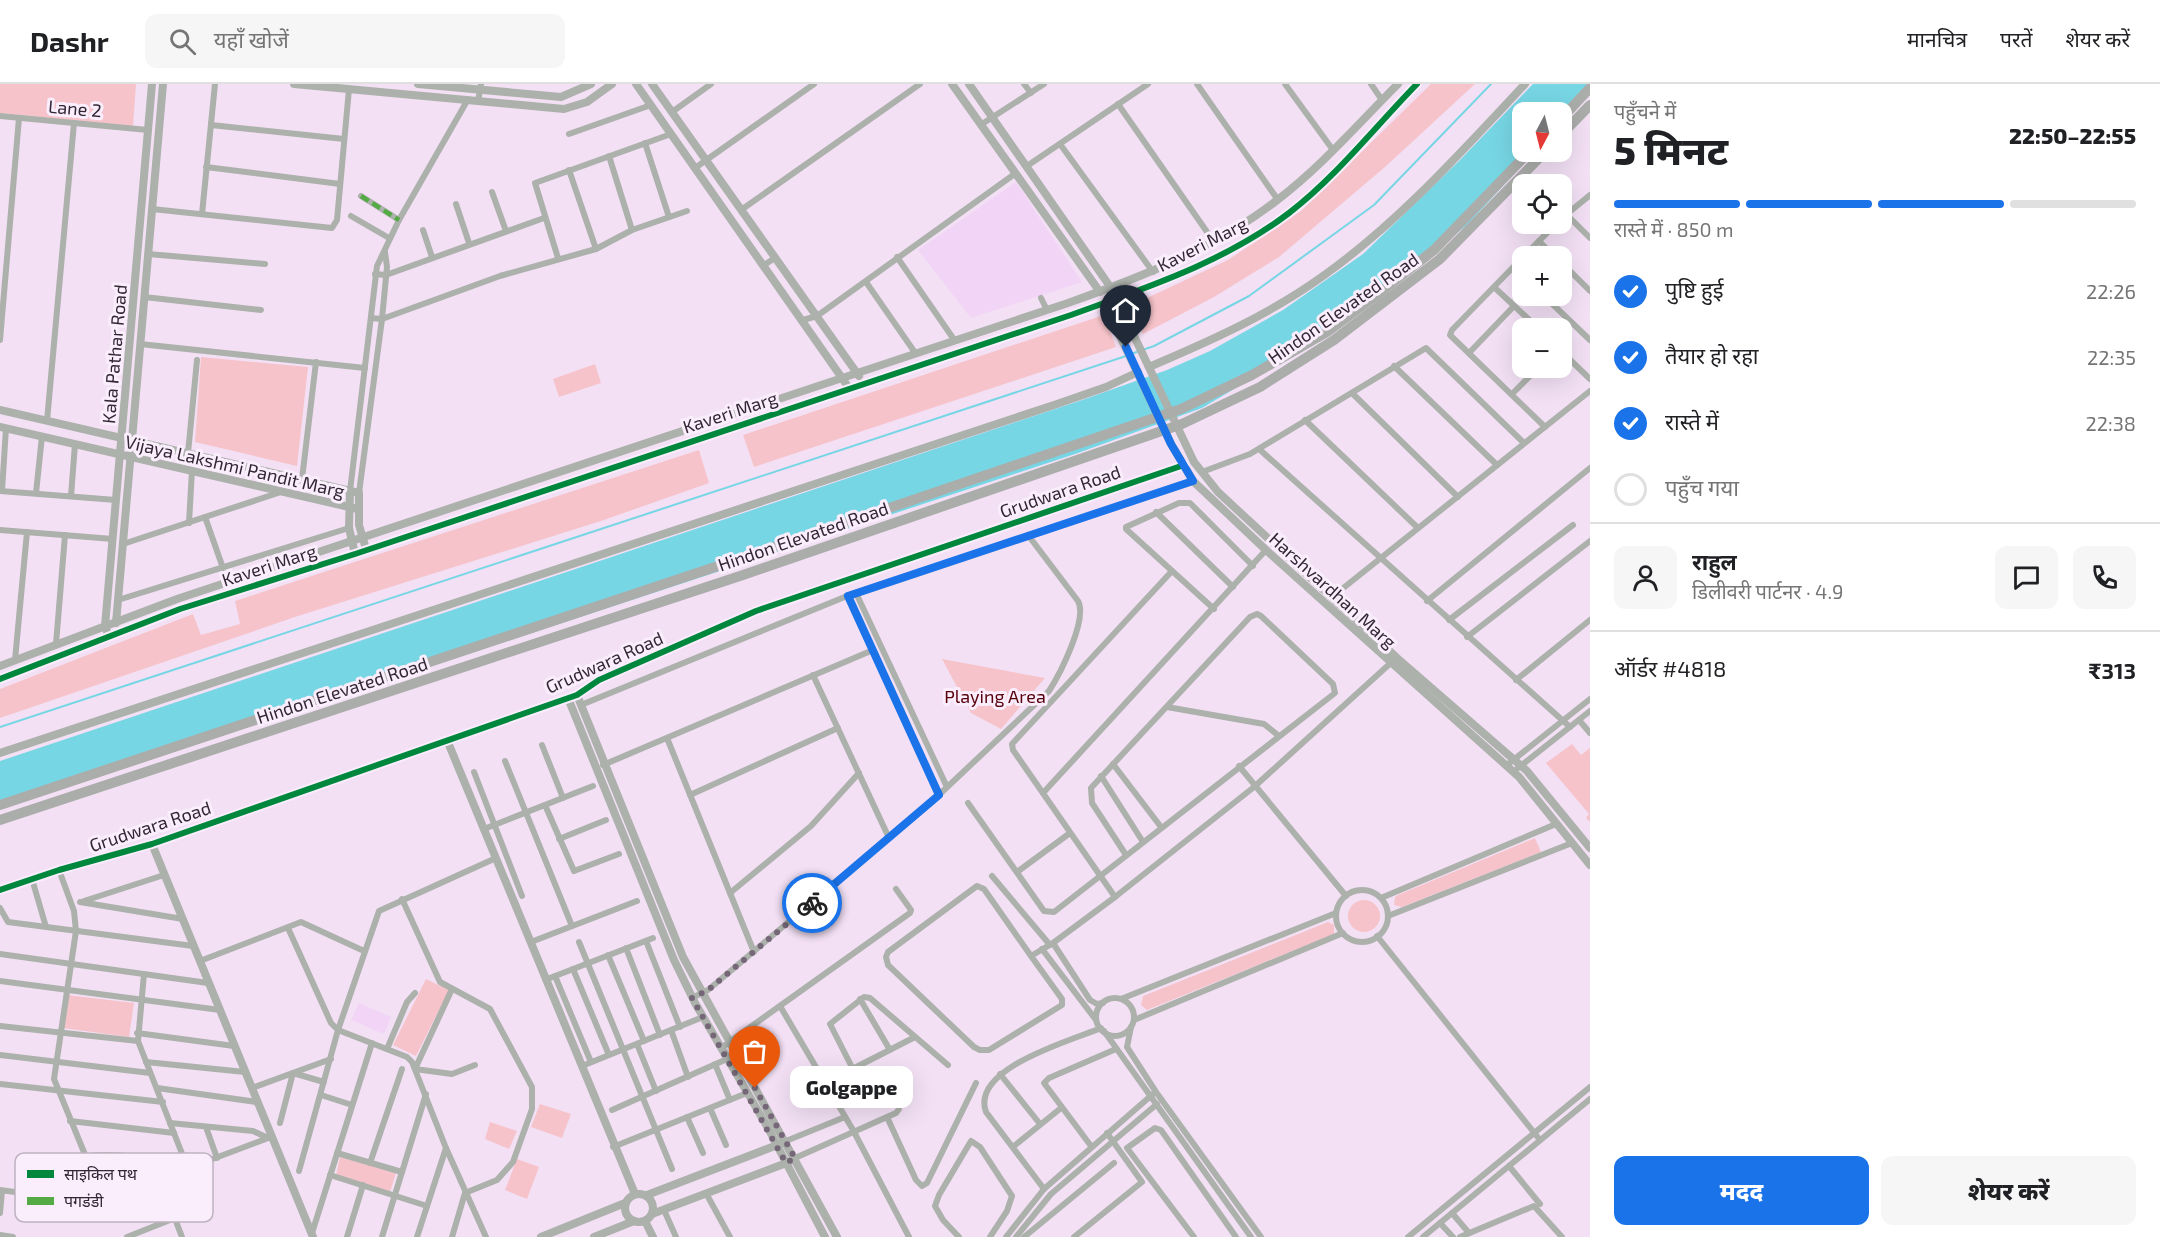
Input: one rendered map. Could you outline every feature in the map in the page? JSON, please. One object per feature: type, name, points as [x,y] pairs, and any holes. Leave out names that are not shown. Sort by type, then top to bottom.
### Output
[{"type":"highway","points":[[1572,107],[1590,88]]},
{"type":"highway","points":[[1572,124],[1590,105]]},
{"type":"highway","name":"Hindon Elevated Road","points":[[0,805],[739,560],[1181,409],[1252,375],[1317,337],[1378,294],[1434,250],[1519,162]]},
{"type":"highway","name":"Hindon Elevated Road","points":[[0,820],[743,575],[1182,424],[1260,387],[1360,320],[1440,259],[1535,162]]},
{"type":"street","name":"Kala Pathar Road","points":[[105,626],[152,84]]},
{"type":"street","name":"Kala Pathar Road","points":[[116,622],[163,84]]},
{"type":"street","points":[[202,214],[215,84]]},
{"type":"street","points":[[294,84],[478,102],[574,108],[612,84]]},
{"type":"street","points":[[397,94],[399,84]]},
{"type":"street","points":[[418,84],[481,87],[561,96],[591,84]]},
{"type":"street","points":[[636,84],[849,388]]},
{"type":"street","points":[[652,84],[864,383]]},
{"type":"street","points":[[672,111],[711,84]]},
{"type":"street","points":[[695,168],[814,84]]},
{"type":"street","points":[[741,210],[920,84]]},
{"type":"street","points":[[952,84],[1100,292]]},
{"type":"street","points":[[969,84],[1111,288]]},
{"type":"street","points":[[1024,84],[1031,93]]},
{"type":"street","points":[[982,124],[1044,84]]},
{"type":"street","points":[[1028,166],[1148,84]]},
{"type":"street","points":[[1197,84],[1278,200]]},
{"type":"street","points":[[1285,84],[1333,150]]},
{"type":"street","points":[[1371,84],[1382,100]]},
{"type":"street","name":"Kaveri Marg","points":[[0,666],[177,598],[956,341],[1153,272],[1214,242],[1278,200],[1333,150],[1398,84]]},
{"type":"street","name":"Kaveri Marg","points":[[0,679],[180,609],[355,554],[1160,282],[1219,255],[1288,214],[1324,182],[1417,84]]},
{"type":"street","points":[[1149,366],[1256,319],[1323,277],[1409,202],[1525,84]]},
{"type":"street","points":[[478,102],[481,87]]},
{"type":"street","points":[[152,209],[332,228],[337,220],[349,90]]},
{"type":"street","points":[[355,554],[349,528],[350,491],[375,274],[389,238],[467,101]]},
{"type":"street","points":[[1118,104],[1214,242]]},
{"type":"street","points":[[569,134],[651,105]]},
{"type":"street","name":"Lane 2","points":[[0,116],[148,130]]},
{"type":"street","points":[[0,340],[20,118]]},
{"type":"street","points":[[47,421],[74,123]]},
{"type":"street","points":[[211,125],[344,139]]},
{"type":"street","points":[[558,258],[535,183],[671,134]]},
{"type":"street","points":[[645,143],[669,217]]},
{"type":"street","points":[[1060,144],[1153,272]]},
{"type":"street","points":[[609,156],[632,230]]},
{"type":"street","points":[[206,167],[340,184]]},
{"type":"street","points":[[569,170],[596,249]]},
{"type":"street","points":[[803,320],[817,316],[1016,173]]},
{"type":"street","points":[[492,192],[506,231]]},
{"type":"street","points":[[1572,210],[1590,195]]},
{"type":"street","points":[[361,196],[399,220]]},
{"type":"street","points":[[456,204],[469,243]]},
{"type":"street","points":[[370,318],[382,319],[558,258],[596,249],[632,230],[687,211]]},
{"type":"street","points":[[351,216],[389,238]]},
{"type":"street","points":[[375,274],[386,274],[544,218]]},
{"type":"street","points":[[1572,223],[1590,238]]},
{"type":"street","points":[[423,231],[432,257]]},
{"type":"street","points":[[1534,246],[1546,234]]},
{"type":"street","points":[[1539,241],[1544,246]]},
{"type":"street","points":[[366,549],[358,509],[359,493],[382,319],[386,274],[385,251]]},
{"type":"street","points":[[148,254],[265,264]]},
{"type":"street","points":[[897,257],[956,341]]},
{"type":"street","points":[[764,265],[775,258]]},
{"type":"street","points":[[1512,269],[1450,332],[1451,336],[1545,427]]},
{"type":"street","points":[[1572,273],[1590,291]]},
{"type":"street","points":[[866,282],[916,354]]},
{"type":"street","points":[[1494,287],[1512,304]]},
{"type":"street","points":[[144,297],[261,310]]},
{"type":"street","points":[[1041,298],[1047,310]]},
{"type":"street","name":"Harshvardhan Marg","points":[[1116,298],[1182,439],[1202,472],[1218,492],[1332,597],[1394,660],[1514,772],[1590,865]]},
{"type":"street","name":"Harshvardhan Marg","points":[[1104,302],[1171,444],[1193,481],[1266,550],[1514,759],[1590,848]]},
{"type":"street","points":[[1469,353],[1514,306],[1527,318]]},
{"type":"street","points":[[1554,306],[1590,340]]},
{"type":"street","points":[[140,344],[365,368]]},
{"type":"street","points":[[1202,472],[1259,449],[1423,348],[1428,349],[1524,443]]},
{"type":"street","points":[[188,453],[197,360]]},
{"type":"street","points":[[302,479],[316,362]]},
{"type":"street","points":[[1572,362],[1590,380]]},
{"type":"street","points":[[1394,366],[1497,465]]},
{"type":"street","points":[[0,753],[1054,405],[1139,374]]},
{"type":"street","points":[[1512,394],[1528,378]]},
{"type":"street","points":[[1332,597],[1590,391]]},
{"type":"street","points":[[1352,393],[1458,496]]},
{"type":"street","points":[[362,396],[372,397]]},
{"type":"street","name":"Vijaya Lakshmi Pandit Marg","points":[[0,410],[359,493]]},
{"type":"street","points":[[1305,420],[1418,528]]},
{"type":"street","points":[[3,427],[1,491],[116,500]]},
{"type":"street","name":"Vijaya Lakshmi Pandit Marg","points":[[3,427],[358,509]]},
{"type":"street","points":[[36,493],[42,436]]},
{"type":"street","points":[[71,496],[75,444]]},
{"type":"street","points":[[1259,449],[1570,727]]},
{"type":"street","points":[[603,458],[607,469]]},
{"type":"street","name":"Grudwara Road","points":[[0,890],[59,870],[152,844],[577,695],[599,680],[756,611],[1184,465]]},
{"type":"street","points":[[1427,601],[1590,468]]},
{"type":"street","points":[[189,522],[192,470]]},
{"type":"street","points":[[581,705],[856,593],[1193,481]]},
{"type":"street","points":[[123,544],[283,491]]},
{"type":"street","points":[[1214,609],[1126,530],[1128,525],[1179,503],[1190,503],[1254,566]]},
{"type":"street","points":[[1156,512],[1233,587]]},
{"type":"street","points":[[205,517],[223,567]]},
{"type":"street","points":[[1449,620],[1574,525]]},
{"type":"street","points":[[118,600],[349,528]]},
{"type":"street","points":[[0,530],[112,539]]},
{"type":"street","points":[[15,660],[27,532]]},
{"type":"street","points":[[56,644],[65,535]]},
{"type":"street","points":[[856,593],[945,790],[1049,691],[1061,670],[1080,618],[1081,607],[1078,601],[1028,535]]},
{"type":"street","points":[[1467,637],[1590,541]]},
{"type":"street","points":[[1043,794],[1254,566],[1266,550]]},
{"type":"street","points":[[1115,897],[1013,750],[1014,741],[1172,571]]},
{"type":"street","points":[[692,998],[701,994],[754,952],[939,795],[848,596]]},
{"type":"street","points":[[968,803],[1044,911],[1050,914],[1332,696],[1336,687],[1257,614],[1250,617],[1091,788],[1090,798],[1126,855]]},
{"type":"street","points":[[1516,680],[1590,620]]},
{"type":"street","points":[[116,622],[120,633]]},
{"type":"street","points":[[105,626],[109,637]]},
{"type":"street","points":[[597,767],[873,650]]},
{"type":"street","points":[[1031,956],[1115,897],[1254,787],[1394,660]]},
{"type":"street","points":[[813,675],[889,837]]},
{"type":"street","points":[[577,695],[682,957],[786,1141],[837,1237]]},
{"type":"street","points":[[568,698],[674,960],[692,998],[786,1163],[825,1237]]},
{"type":"street","points":[[1507,765],[1590,699]]},
{"type":"street","points":[[1167,707],[1264,724],[1279,736]]},
{"type":"street","points":[[1514,772],[1590,711]]},
{"type":"street","points":[[1579,720],[1590,733]]},
{"type":"street","points":[[690,795],[838,729]]},
{"type":"street","points":[[667,738],[754,952]]},
{"type":"street","points":[[447,740],[582,1066],[613,1147],[635,1194]]},
{"type":"street","points":[[542,745],[563,798]]},
{"type":"street","points":[[505,761],[572,926]]},
{"type":"street","points":[[1113,764],[1161,827]]},
{"type":"street","points":[[1239,766],[1346,896]]},
{"type":"street","points":[[474,772],[522,896]]},
{"type":"street","points":[[730,893],[811,826],[859,773]]},
{"type":"street","points":[[1101,776],[1143,842]]},
{"type":"street","points":[[484,829],[593,786]]},
{"type":"street","points":[[545,805],[574,871],[619,854]]},
{"type":"street","points":[[1381,898],[1388,916],[1386,925],[1377,936],[1359,942],[1343,933],[1336,913],[1340,902],[1346,896],[1362,890],[1381,898],[1567,819]]},
{"type":"street","points":[[559,839],[606,820]]},
{"type":"street","points":[[1017,872],[1070,833]]},
{"type":"street","points":[[1388,916],[1582,838]]},
{"type":"street","points":[[152,844],[252,1088],[270,1138],[312,1235]]},
{"type":"street","points":[[299,1171],[338,1030],[363,951],[379,911],[496,858]]},
{"type":"street","points":[[59,870],[72,905],[76,931],[54,1078],[82,1153]]},
{"type":"street","points":[[72,905],[164,874]]},
{"type":"street","points":[[992,876],[1051,944],[1090,1000],[1102,1004]]},
{"type":"street","points":[[32,879],[46,927]]},
{"type":"street","points":[[977,886],[984,889],[1031,956],[1062,999],[1062,1005],[984,1051],[974,1047],[888,965],[886,957],[888,952],[977,886]]},
{"type":"street","points":[[721,1048],[911,912],[896,889]]},
{"type":"street","points":[[402,899],[436,976],[452,989],[486,1006],[494,1014],[532,1087],[533,1095],[528,1124],[505,1174],[489,1185],[465,1193]]},
{"type":"street","points":[[80,902],[183,919]]},
{"type":"street","points":[[531,942],[638,902]]},
{"type":"street","points":[[0,909],[8,922],[194,946]]},
{"type":"street","points":[[1097,1021],[1102,1004],[1107,1000],[1121,999],[1336,913]]},
{"type":"street","points":[[200,962],[301,922],[363,951]]},
{"type":"street","points":[[288,928],[326,1017],[338,1030],[407,1057],[416,1069],[446,1148],[486,1237]]},
{"type":"street","points":[[1044,1189],[984,1107],[991,1085],[1000,1074],[1036,1054],[1102,1030],[1119,1035],[1133,1024],[1343,933]]},
{"type":"street","points":[[1377,936],[1540,1140]]},
{"type":"street","points":[[591,1062],[553,977],[653,938]]},
{"type":"street","points":[[646,941],[680,1027]]},
{"type":"street","points":[[579,942],[672,1169]]},
{"type":"street","points":[[626,948],[660,1035]]},
{"type":"street","points":[[1042,949],[1116,1049],[1154,1094],[1162,1100],[1260,1237]]},
{"type":"street","points":[[0,954],[208,983]]},
{"type":"street","points":[[608,955],[641,1042],[656,1091]]},
{"type":"street","points":[[573,969],[609,1055]]},
{"type":"street","points":[[144,974],[138,1041],[181,1153]]},
{"type":"street","points":[[0,981],[220,1010]]},
{"type":"street","points":[[416,1069],[452,989]]},
{"type":"street","points":[[387,1049],[407,1002],[415,993]]},
{"type":"street","points":[[861,1085],[830,1024],[860,999],[870,998],[948,1065]]},
{"type":"street","points":[[860,999],[890,1050]]},
{"type":"street","points":[[1121,999],[1132,1008],[1133,1024],[1127,1047],[1154,1094],[1156,1105],[1251,1237]]},
{"type":"street","points":[[780,1006],[853,1130],[909,1237]]},
{"type":"street","points":[[582,1066],[703,1017]]},
{"type":"street","points":[[0,1026],[138,1041]]},
{"type":"street","points":[[671,1030],[688,1077]]},
{"type":"street","points":[[137,1033],[234,1046]]},
{"type":"street","points":[[825,1083],[915,1037]]},
{"type":"street","points":[[312,1235],[372,1043]]},
{"type":"street","points":[[1091,1146],[1044,1086],[1046,1081],[1116,1049]]},
{"type":"street","points":[[0,1055],[150,1073]]},
{"type":"street","points":[[252,1088],[331,1059]]},
{"type":"street","points":[[612,1110],[727,1059]]},
{"type":"street","points":[[146,1062],[245,1072]]},
{"type":"street","points":[[715,1064],[730,1100]]},
{"type":"street","points":[[416,1069],[452,1074],[475,1065]]},
{"type":"street","points":[[370,1163],[402,1069]]},
{"type":"street","points":[[293,1073],[324,1082]]},
{"type":"street","points":[[280,1123],[293,1073]]},
{"type":"street","points":[[1000,1074],[1040,1124]]},
{"type":"street","points":[[887,1117],[916,1180],[922,1186],[927,1183],[976,1083]]},
{"type":"street","points":[[0,1084],[163,1102]]},
{"type":"street","points":[[1408,1237],[1590,1087]]},
{"type":"street","points":[[157,1088],[257,1102]]},
{"type":"street","points":[[613,1147],[747,1093]]},
{"type":"street","points":[[594,1237],[634,1221],[645,1221],[652,1214],[707,1195],[786,1163],[853,1130],[898,1112],[897,1093]]},
{"type":"street","points":[[382,1237],[426,1094]]},
{"type":"street","points":[[1006,1237],[1044,1189],[1091,1146],[1154,1094]]},
{"type":"street","points":[[321,1095],[352,1105]]},
{"type":"street","points":[[1423,1237],[1590,1099]]},
{"type":"street","points":[[1025,1234],[1051,1194],[1162,1100]]},
{"type":"street","points":[[710,1108],[726,1145]]},
{"type":"street","points":[[1014,1146],[1061,1108]]},
{"type":"street","points":[[687,1117],[704,1153]]},
{"type":"street","points":[[541,1237],[625,1203],[635,1194],[647,1195],[845,1117]]},
{"type":"street","points":[[70,1121],[174,1133]]},
{"type":"street","points":[[170,1123],[253,1131],[270,1138]]},
{"type":"street","points":[[206,1127],[217,1158]]},
{"type":"street","points":[[1194,1237],[1127,1148],[1155,1128],[1161,1130],[1236,1237]]},
{"type":"street","points":[[1074,1237],[1142,1182],[1107,1133]]},
{"type":"street","points":[[213,1159],[270,1138]]},
{"type":"street","points":[[959,1237],[943,1220],[935,1206],[939,1195],[971,1142],[980,1147],[1012,1196],[1007,1211],[990,1237]]},
{"type":"street","points":[[417,1237],[446,1148]]},
{"type":"street","points":[[337,1153],[402,1172]]},
{"type":"street","points":[[1016,1237],[1025,1234],[1114,1163]]},
{"type":"street","points":[[1509,1166],[1540,1204]]},
{"type":"street","points":[[330,1175],[427,1206]]},
{"type":"street","points":[[347,1237],[363,1185]]},
{"type":"street","points":[[0,1213],[1,1190]]},
{"type":"street","points":[[452,1237],[465,1193]]},
{"type":"street","points":[[647,1195],[652,1202],[652,1214]]},
{"type":"street","points":[[707,1195],[730,1237]]},
{"type":"street","points":[[625,1203],[627,1215],[634,1221]]},
{"type":"street","points":[[1460,1237],[1534,1206],[1562,1237]]},
{"type":"street","points":[[664,1210],[676,1237]]},
{"type":"street","points":[[1452,1213],[1469,1233]]},
{"type":"street","points":[[645,1221],[653,1237]]},
{"type":"street","points":[[132,1236],[165,1222]]},
{"type":"street","points":[[176,1222],[182,1237]]},
{"type":"street","points":[[1015,1223],[1025,1234]]},
{"type":"street","points":[[1440,1223],[1453,1237]]},
{"type":"street","points":[[0,1235],[13,1237]]},
{"type":"shaded area","points":[[1016,182],[1082,282],[971,318],[918,250]]},
{"type":"shaded area","points":[[359,1003],[391,1017],[384,1034],[351,1020]]},
{"type":"green space","points":[[0,84],[136,84],[133,126],[0,113]]},
{"type":"green space","points":[[1431,84],[1475,84],[1385,167],[1279,257],[1214,297],[1143,334],[1130,306],[1228,260],[1301,211]]},
{"type":"green space","points":[[1104,315],[1116,347],[754,467],[743,435]]},
{"type":"green space","points":[[201,357],[308,367],[297,466],[195,442]]},
{"type":"green space","points":[[595,364],[601,383],[559,397],[553,379]]},
{"type":"green space","points":[[699,450],[709,483],[601,521],[298,616],[0,718],[0,689],[193,614],[201,635],[240,624],[235,601]]},
{"type":"green space","name":"Playing Area","points":[[942,659],[1045,678],[1001,729],[971,713]]},
{"type":"green space","points":[[1572,744],[1581,755],[1590,748],[1590,822],[1586,818],[1589,814],[1546,763]]},
{"type":"green space","points":[[1535,838],[1541,852],[1402,907],[1394,905],[1395,897],[1398,895]]},
{"type":"green space","points":[[1364,900],[1375,905],[1380,916],[1375,927],[1364,932],[1353,927],[1348,916],[1353,905]]},
{"type":"green space","points":[[1328,922],[1334,925],[1334,934],[1147,1010],[1141,1005],[1143,996]]},
{"type":"green space","points":[[426,979],[449,990],[416,1056],[393,1045]]},
{"type":"green space","points":[[67,995],[134,1003],[129,1037],[63,1028]]},
{"type":"green space","points":[[540,1104],[571,1114],[562,1138],[531,1127]]},
{"type":"green space","points":[[490,1122],[517,1131],[509,1149],[485,1139]]},
{"type":"green space","points":[[340,1157],[396,1173],[390,1192],[336,1176]]},
{"type":"green space","points":[[517,1159],[539,1167],[527,1199],[505,1190]]},
{"type":"water","points":[[1533,84],[1590,84],[1572,102],[1516,102]]},
{"type":"water","points":[[1512,106],[1512,162],[1525,162],[1467,225],[1335,329],[1202,408],[1078,453],[0,808],[0,761],[1082,400],[1167,370],[1210,351],[1283,310],[1363,254]]},
{"type":"waterway","points":[[1131,354],[1154,346],[1249,296],[1374,205],[1491,84]]},
{"type":"waterway","points":[[0,727],[1126,356]]},
{"type":"marked path","points":[[361,196],[399,220]]},
{"type":"cycle path","points":[[0,679],[180,609],[355,554],[1071,315],[1184,272],[1238,246],[1289,213],[1339,168],[1417,84]]},
{"type":"cycle path","points":[[0,890],[59,870],[152,844],[577,695],[599,680],[756,611],[1184,465]]},
{"type":"way so far","points":[[755,1088],[795,1158],[786,1163],[692,998],[708,990],[812,903]]},
{"type":"place","name":"Golgappe","points":[[755,1088]]},
{"type":"route","points":[[812,903],[939,795],[848,596],[1193,481],[1171,444],[1126,347]]}]
